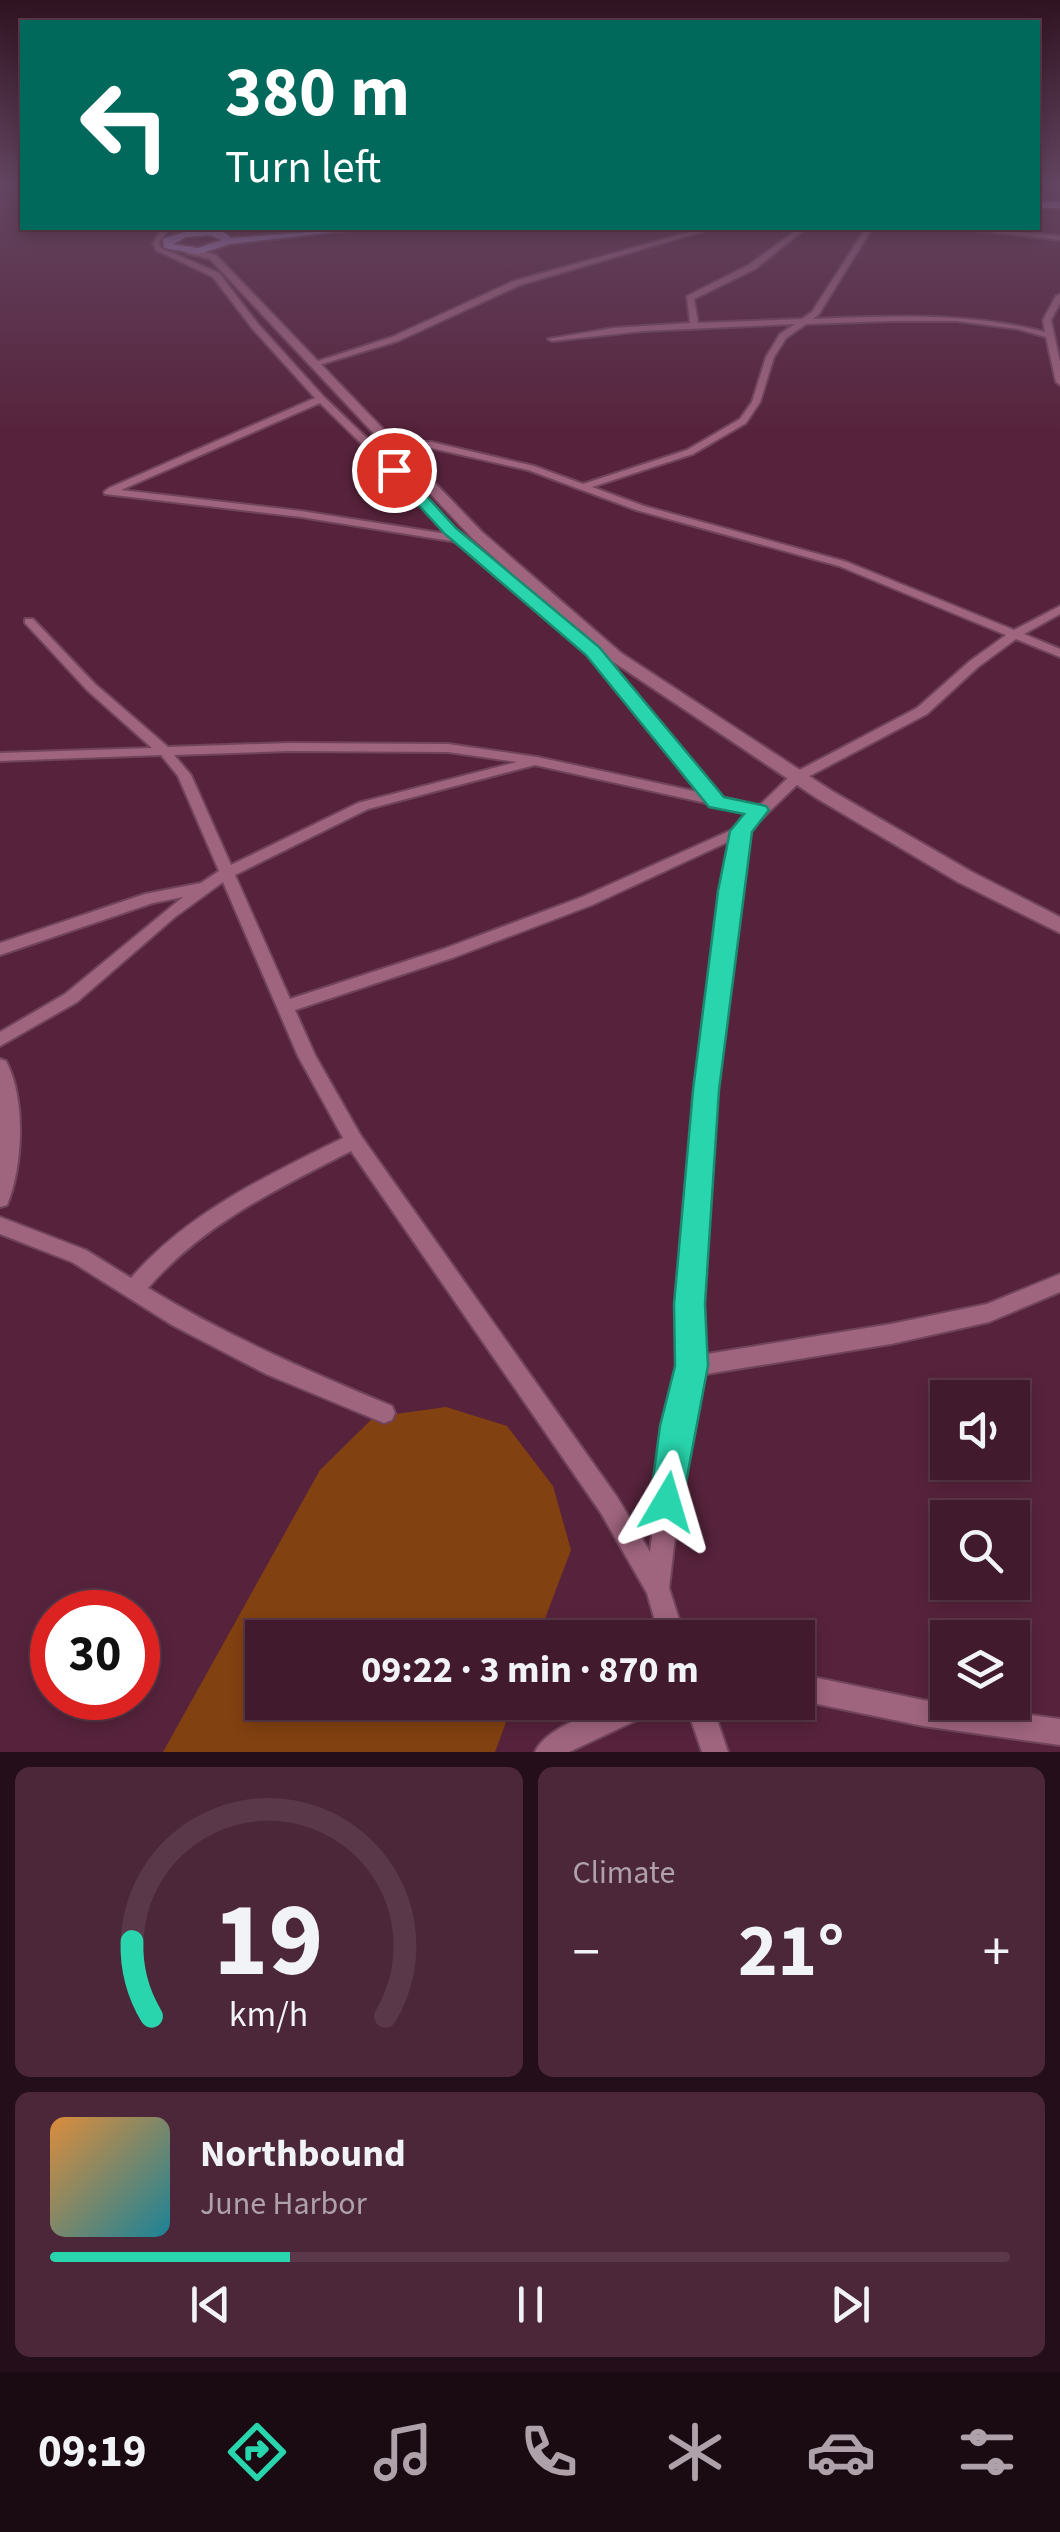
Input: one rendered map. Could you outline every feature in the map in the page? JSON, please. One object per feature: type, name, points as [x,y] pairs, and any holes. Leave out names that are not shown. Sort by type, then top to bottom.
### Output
[{"type":"street","points":[[201,268],[216,275],[255,326],[321,399],[460,539],[592,651],[717,802]]},
{"type":"street","points":[[222,268],[477,535],[614,656],[797,777],[964,878],[1060,926]]},
{"type":"street","points":[[316,364],[395,339],[517,283],[571,268]]},
{"type":"street","points":[[694,325],[690,298],[750,268]]},
{"type":"street","points":[[582,487],[690,452],[743,421],[756,402],[770,357],[784,336],[815,314],[844,268]]},
{"type":"street","points":[[1060,296],[1049,312],[1049,336],[1060,382]]},
{"type":"street","points":[[552,338],[694,325],[948,317],[1013,325],[1049,336]]},
{"type":"street","points":[[321,399],[109,492],[301,514],[460,539],[477,535]]},
{"type":"street","points":[[392,445],[431,445],[541,470],[640,508],[843,564],[1060,653]]},
{"type":"street","points":[[285,1007],[449,953],[586,901],[741,831],[758,810],[797,777],[922,711],[974,664],[1060,609]]},
{"type":"street","points":[[29,621],[91,688],[164,751],[184,774],[285,1007],[354,1141],[610,1505],[657,1588],[667,1620]]},
{"type":"street","points":[[0,757],[416,746],[538,761],[758,810]]},
{"type":"street","points":[[0,1040],[71,998],[225,874],[363,806],[538,761]]},
{"type":"street","points":[[657,1588],[677,1426],[692,1366],[690,1304],[706,1090],[741,831]]},
{"type":"street","points":[[0,949],[150,898],[204,888]]},
{"type":"street","points":[[0,1066],[8,1080],[10,1119],[0,1199]]},
{"type":"street","points":[[134,1289],[153,1264],[213,1214],[354,1141]]},
{"type":"street","points":[[0,1225],[79,1256],[179,1318],[274,1367],[384,1413]]},
{"type":"street","points":[[692,1366],[989,1314],[1060,1283]]},
{"type":"street","points":[[815,1690],[923,1712],[1060,1732]]},
{"type":"street","points":[[548,1752],[608,1720]]},
{"type":"street","points":[[704,1720],[715,1752]]},
{"type":"shaded area","points":[[446,1407],[507,1426],[553,1486],[571,1550],[544,1620],[245,1620],[245,1720],[507,1720],[495,1752],[163,1752],[320,1470],[374,1417]]},
{"type":"route","points":[[394,470],[450,531],[579,637],[717,802],[758,810],[741,831],[730,891],[706,1090],[690,1304],[692,1366],[677,1426],[667,1502]]}]
